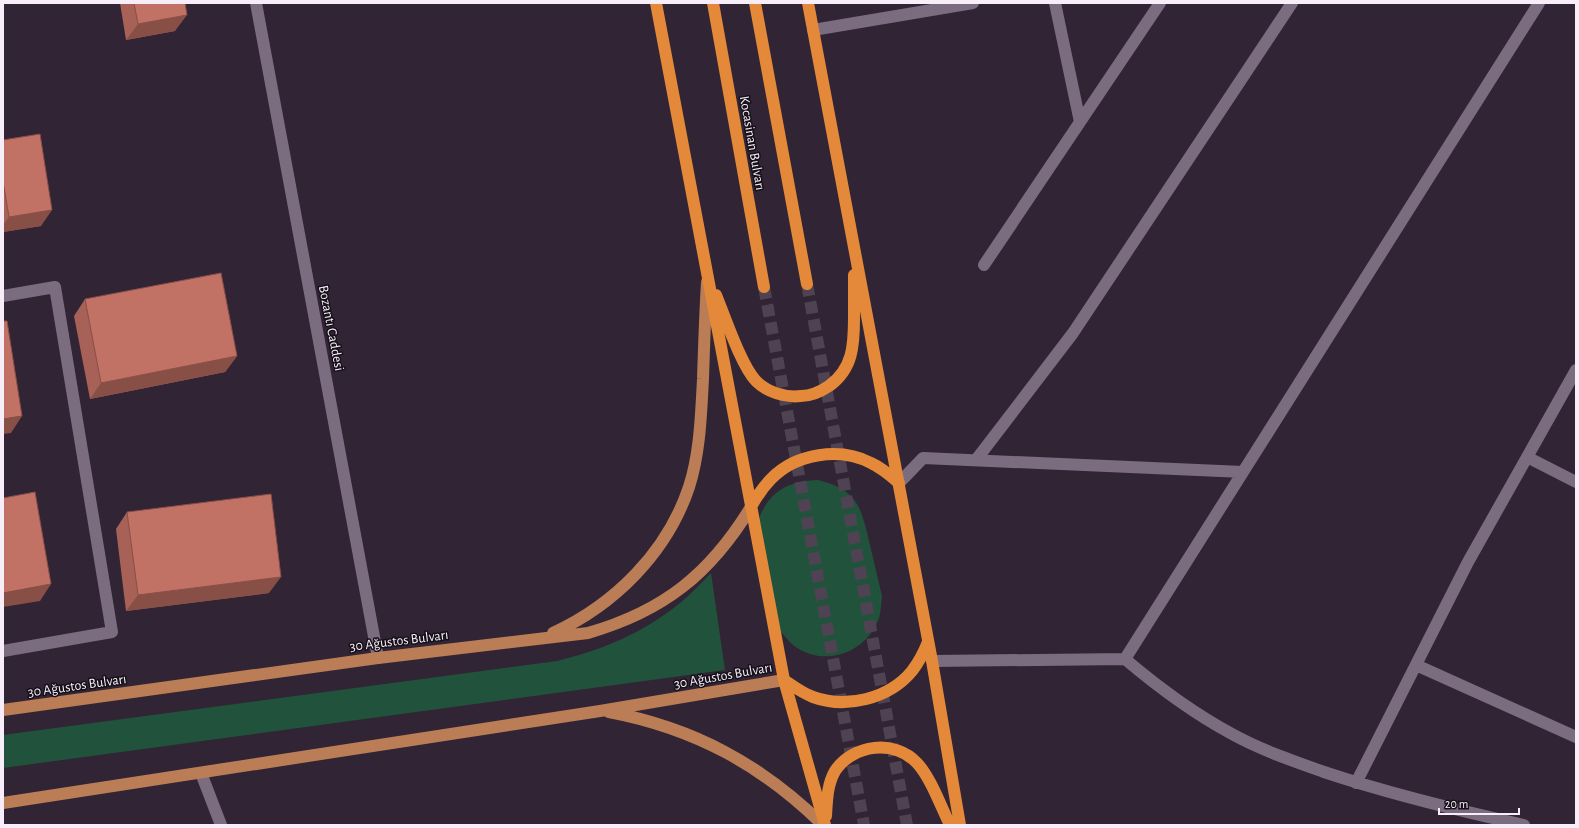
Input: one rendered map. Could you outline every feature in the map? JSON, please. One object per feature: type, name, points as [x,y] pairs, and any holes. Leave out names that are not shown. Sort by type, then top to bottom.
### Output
[{"type":"highway","points":[[656,3],[784,680],[825,825]]},
{"type":"highway","name":"Kocasinan Bulvarı","points":[[713,3],[764,287]]},
{"type":"highway","name":"Kocasinan Bulvarı","points":[[755,3],[807,284]]},
{"type":"highway","points":[[808,3],[932,661],[960,825]]},
{"type":"highway","points":[[707,272],[744,363],[756,381],[767,389],[780,395],[794,397],[808,396],[823,391],[835,382],[845,371],[851,357],[854,342],[854,247]]},
{"type":"highway","points":[[751,506],[760,491],[772,478],[786,467],[818,455],[836,454],[853,456],[870,462],[885,471],[899,483]]},
{"type":"highway","points":[[784,680],[798,690],[814,697],[831,701],[848,702],[866,699],[882,693],[898,684],[911,672],[921,658],[928,642]]},
{"type":"highway","points":[[825,825],[829,784],[835,771],[845,761],[857,753],[870,748],[883,747],[907,754],[917,763],[924,772],[950,825]]},
{"type":"main road","points":[[544,637],[571,625],[595,610],[618,592],[638,572],[654,552],[668,532],[680,510],[689,486],[701,425],[707,272]]},
{"type":"main road","name":"30 Ağustos Bulvarı","points":[[3,710],[378,658],[544,637],[588,633],[612,626],[635,616],[678,591],[704,568],[736,530],[751,506]]},
{"type":"main road","name":"30 Ağustos Bulvarı","points":[[3,804],[784,680]]},
{"type":"main road","points":[[600,710],[659,724],[716,746],[775,782],[825,825]]},
{"type":"street","name":"Bozantı Caddesi","points":[[256,3],[378,658]]},
{"type":"street","points":[[813,30],[973,3]]},
{"type":"street","points":[[1055,3],[1080,122]]},
{"type":"street","points":[[984,265],[1160,3]]},
{"type":"street","points":[[976,460],[1073,333],[1292,3]]},
{"type":"street","points":[[1125,659],[1539,3]]},
{"type":"street","points":[[3,296],[55,287],[112,632],[3,650]]},
{"type":"street","points":[[1356,783],[1468,562],[1576,370]]},
{"type":"street","points":[[1527,457],[1576,482]]},
{"type":"street","points":[[899,483],[923,458],[1243,472]]},
{"type":"street","points":[[932,661],[1125,659],[1171,696],[1232,734],[1266,751],[1356,783],[1449,808],[1524,825]]},
{"type":"street","points":[[1416,664],[1576,737]]},
{"type":"street","points":[[201,773],[221,825]]},
{"type":"green space","points":[[818,480],[842,489],[856,502],[864,521],[882,596],[879,617],[871,633],[863,642],[854,648],[833,656],[810,654],[799,649],[781,632],[757,524],[766,504],[779,491],[796,483]]},
{"type":"green space","points":[[711,573],[725,670],[3,768],[3,735],[557,661],[574,657],[606,646],[637,632],[652,623],[680,603]]},
{"type":"building","points":[[134,3],[185,3],[187,15],[138,24]]},
{"type":"building","points":[[40,134],[52,210],[9,217],[3,181],[3,140]]},
{"type":"building","points":[[221,273],[237,356],[101,383],[85,299]]},
{"type":"building","points":[[3,321],[7,321],[22,416],[3,419]]},
{"type":"building","points":[[35,492],[51,584],[3,593],[3,498]]},
{"type":"building","points":[[271,494],[281,577],[138,595],[127,512]]},
{"type":"tunnel","points":[[807,284],[907,825]]},
{"type":"tunnel","points":[[764,287],[864,825]]}]
